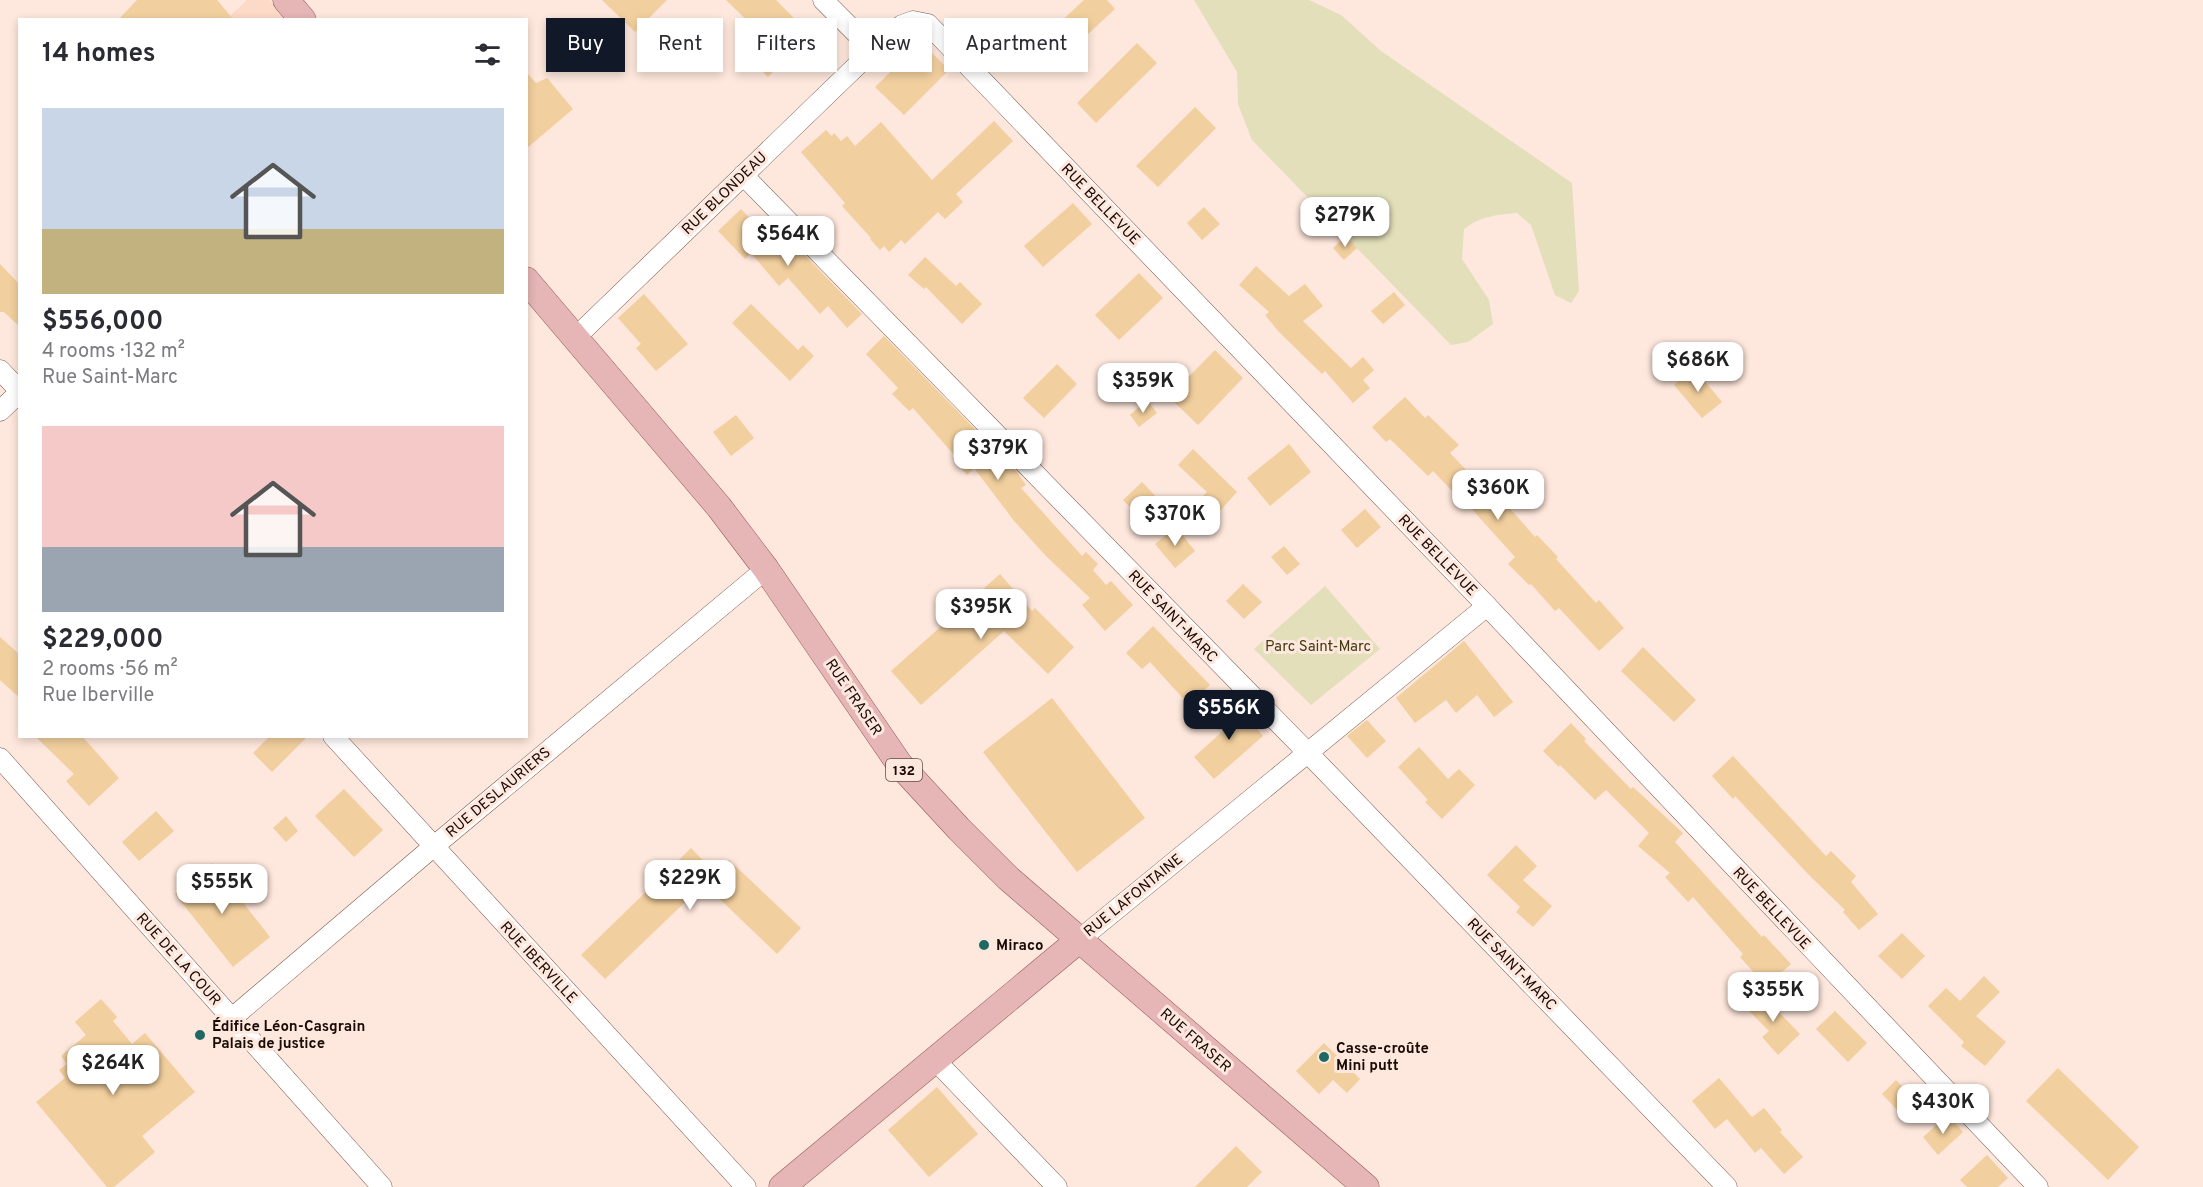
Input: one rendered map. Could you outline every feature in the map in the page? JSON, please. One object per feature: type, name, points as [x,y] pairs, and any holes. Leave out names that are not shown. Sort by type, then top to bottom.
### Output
[{"type":"main road","points":[[286,0],[301,18]]},
{"type":"main road","name":"RUE FRASER","points":[[528,282],[704,489],[766,569],[900,765],[958,829],[1008,878],[1366,1187]]},
{"type":"main road","name":"RUE LAFONTAINE","points":[[782,1187],[1079,940]]},
{"type":"street","points":[[824,0],[849,26]]},
{"type":"street","name":"RUE BELLEVUE","points":[[932,28],[1487,606],[2038,1187]]},
{"type":"street","name":"RUE BLONDEAU","points":[[576,337],[850,72]]},
{"type":"street","name":"RUE SAINT-MARC","points":[[743,175],[1307,752],[1727,1187]]},
{"type":"street","points":[[0,370],[18,390]]},
{"type":"street","points":[[0,411],[18,394]]},
{"type":"street","name":"RUE DESLAURIERS","points":[[232,1018],[766,569]]},
{"type":"street","name":"RUE LAFONTAINE","points":[[1079,940],[1487,606]]},
{"type":"street","name":"RUE IBERVILLE","points":[[335,738],[746,1187]]},
{"type":"street","name":"RUE DE LA COUR","points":[[0,758],[382,1187]]},
{"type":"street","points":[[936,1060],[1057,1187]]},
{"type":"shaded area","points":[[247,0],[269,0],[286,18],[228,18]]},
{"type":"green space","points":[[1194,0],[1309,0],[1341,15],[1381,51],[1572,183],[1579,291],[1571,303],[1555,295],[1531,225],[1517,213],[1482,219],[1464,229],[1462,259],[1489,300],[1493,324],[1468,342],[1451,345],[1252,140],[1238,104],[1237,72]]},
{"type":"green space","name":"Parc Saint-Marc","points":[[1325,586],[1380,649],[1311,705],[1254,649]]},
{"type":"building","points":[[137,0],[217,0],[232,18],[120,18]]},
{"type":"building","points":[[602,0],[667,0],[649,18],[637,18],[635,32],[625,22],[625,18],[621,18]]},
{"type":"building","points":[[726,0],[776,0],[794,18],[744,18]]},
{"type":"building","points":[[1084,0],[1107,0],[1115,9],[1088,34],[1088,18],[1065,18]]},
{"type":"building","points":[[1137,43],[1157,63],[1096,123],[1077,103]]},
{"type":"building","points":[[932,53],[944,65],[944,72],[947,72],[904,115],[875,87],[890,72],[932,72]]},
{"type":"building","points":[[763,72],[773,72],[768,77]]},
{"type":"building","points":[[528,74],[536,83],[547,78],[573,109],[528,147]]},
{"type":"building","points":[[1195,107],[1216,128],[1158,187],[1136,166]]},
{"type":"building","points":[[994,121],[1013,141],[956,194],[963,202],[945,219],[938,212],[905,244],[901,240],[889,252],[884,246],[880,250],[870,239],[842,206],[845,203],[801,152],[826,130],[832,136],[834,133],[841,141],[847,136],[855,146],[881,122],[932,180]]},
{"type":"building","points":[[1073,203],[1092,224],[1043,267],[1024,246]]},
{"type":"building","points":[[1204,207],[1220,224],[1202,240],[1187,223]]},
{"type":"building","points":[[741,209],[782,252],[793,243],[862,314],[847,328],[828,306],[820,314],[788,278],[779,286],[751,253],[745,259],[718,231]]},
{"type":"building","points":[[1346,236],[1357,248],[1344,260],[1333,248]]},
{"type":"building","points":[[925,257],[956,286],[960,282],[982,304],[962,324],[926,287],[924,289],[908,275]]},
{"type":"building","points":[[0,264],[18,283],[18,325],[4,312],[0,312]]},
{"type":"building","points":[[1256,266],[1289,296],[1305,284],[1323,306],[1303,321],[1351,368],[1363,357],[1374,370],[1363,380],[1370,388],[1353,403],[1325,371],[1322,374],[1279,332],[1265,315],[1269,312],[1239,285]]},
{"type":"building","points":[[1139,273],[1163,298],[1119,340],[1095,315]]},
{"type":"building","points":[[1394,292],[1405,305],[1383,324],[1371,311]]},
{"type":"building","points":[[644,294],[688,344],[656,371],[636,348],[641,344],[618,318]]},
{"type":"building","points":[[751,304],[798,350],[803,345],[814,356],[790,381],[732,323]]},
{"type":"building","points":[[884,336],[1016,471],[1026,485],[1021,488],[1082,556],[1086,552],[1098,564],[1093,570],[1106,585],[1111,581],[1133,605],[1105,631],[1082,605],[1090,598],[1046,556],[1015,522],[974,468],[967,475],[952,458],[955,456],[913,408],[909,411],[892,394],[898,388],[866,354]]},
{"type":"building","points":[[1215,350],[1243,378],[1198,425],[1169,397]]},
{"type":"building","points":[[1057,364],[1077,384],[1044,418],[1023,398]]},
{"type":"building","points":[[1694,368],[1722,402],[1702,418],[1674,385]]},
{"type":"building","points":[[1405,397],[1425,418],[1428,415],[1459,445],[1450,453],[1486,491],[1491,487],[1535,537],[1537,535],[1558,557],[1556,559],[1596,603],[1599,600],[1624,628],[1599,651],[1559,608],[1555,611],[1531,584],[1529,585],[1508,564],[1515,557],[1460,496],[1459,498],[1433,471],[1428,476],[1390,439],[1386,442],[1372,427]]},
{"type":"building","points":[[1147,400],[1157,413],[1139,427],[1130,415]]},
{"type":"building","points":[[736,415],[754,438],[731,456],[713,432]]},
{"type":"building","points":[[1289,444],[1311,472],[1270,506],[1247,478]]},
{"type":"building","points":[[1193,449],[1237,492],[1218,513],[1202,497],[1207,492],[1178,465]]},
{"type":"building","points":[[1142,482],[1162,503],[1143,521],[1123,500]]},
{"type":"building","points":[[1365,509],[1381,527],[1357,548],[1341,530]]},
{"type":"building","points":[[1176,527],[1195,551],[1175,568],[1155,544]]},
{"type":"building","points":[[1284,546],[1300,564],[1287,575],[1271,557]]},
{"type":"building","points":[[1000,574],[1032,611],[1035,608],[1074,647],[1048,674],[1004,631],[921,705],[891,671]]},
{"type":"building","points":[[1243,584],[1262,602],[1244,619],[1226,601]]},
{"type":"building","points":[[1153,626],[1210,685],[1189,705],[1150,662],[1142,669],[1126,653]]},
{"type":"building","points":[[0,637],[18,653],[18,696],[0,680]]},
{"type":"building","points":[[1464,641],[1513,702],[1494,717],[1477,695],[1456,713],[1446,700],[1415,723],[1396,698]]},
{"type":"building","points":[[1643,647],[1696,700],[1674,722],[1621,671]]},
{"type":"building","points":[[1052,698],[1145,818],[1077,872],[983,752]]},
{"type":"building","points":[[1235,702],[1263,736],[1214,779],[1194,757],[1223,731],[1213,720]]},
{"type":"building","points":[[1367,720],[1386,741],[1367,758],[1347,736]]},
{"type":"building","points":[[1571,723],[1586,739],[1584,741],[1631,789],[1633,787],[1683,833],[1675,842],[1762,937],[1764,935],[1791,964],[1766,986],[1740,957],[1743,954],[1693,897],[1688,902],[1665,877],[1670,873],[1638,846],[1649,833],[1606,790],[1595,800],[1543,751]]},
{"type":"building","points":[[37,738],[84,738],[119,778],[89,806],[66,781],[74,774]]},
{"type":"building","points":[[268,738],[306,738],[272,772],[253,753]]},
{"type":"building","points":[[1419,747],[1448,779],[1459,769],[1475,785],[1442,819],[1425,802],[1428,800],[1398,767]]},
{"type":"building","points":[[1733,756],[1826,856],[1831,851],[1856,876],[1851,882],[1878,914],[1859,930],[1843,912],[1845,910],[1735,796],[1733,799],[1712,776]]},
{"type":"building","points":[[344,789],[383,830],[354,857],[315,816]]},
{"type":"building","points":[[156,811],[174,831],[139,861],[122,842]]},
{"type":"building","points":[[286,816],[298,831],[286,842],[273,828]]},
{"type":"building","points":[[1516,845],[1537,866],[1523,880],[1552,906],[1533,927],[1516,912],[1520,907],[1487,875]]},
{"type":"building","points":[[691,848],[716,874],[729,860],[801,928],[777,954],[704,884],[605,979],[581,955]]},
{"type":"building","points":[[212,863],[270,937],[233,967],[175,894]]},
{"type":"building","points":[[1902,933],[1925,956],[1902,979],[1878,956]]},
{"type":"building","points":[[1984,976],[2000,992],[1976,1016],[2006,1042],[1985,1066],[1961,1046],[1964,1042],[1928,1006],[1946,988],[1960,1001]]},
{"type":"building","points":[[1763,991],[1776,1004],[1774,1007],[1800,1034],[1778,1055],[1762,1037],[1769,1031],[1746,1008]]},
{"type":"building","points":[[101,999],[117,1017],[113,1021],[132,1044],[145,1033],[195,1092],[142,1136],[155,1152],[114,1187],[107,1187],[36,1102],[65,1078],[59,1070],[67,1064],[61,1056],[86,1035],[75,1022]]},
{"type":"building","points":[[1835,1011],[1867,1043],[1848,1062],[1816,1029]]},
{"type":"building","name":"Casse-croûte Mini putt","points":[[1324,1043],[1360,1079],[1347,1093],[1333,1080],[1319,1094],[1296,1071]]},
{"type":"building","points":[[2058,1068],[2139,1147],[2108,1180],[2026,1101]]},
{"type":"building","points":[[1719,1078],[1752,1117],[1764,1108],[1782,1130],[1780,1132],[1803,1157],[1784,1174],[1761,1148],[1755,1153],[1727,1119],[1715,1129],[1692,1101]]},
{"type":"building","points":[[1896,1080],[1917,1102],[1902,1115],[1882,1094]]},
{"type":"building","points":[[937,1087],[978,1134],[929,1177],[888,1130]]},
{"type":"building","points":[[1948,1115],[1963,1132],[1938,1155],[1923,1137]]},
{"type":"building","points":[[1236,1146],[1262,1172],[1247,1187],[1195,1187]]},
{"type":"building","points":[[1987,1155],[2008,1178],[1998,1187],[1967,1187],[1960,1180]]},
{"type":"place","name":"Miraco","points":[[984,945]]},
{"type":"place","name":"Édifice Léon-Casgrain Palais de justice","points":[[200,1035]]},
{"type":"place","name":"Casse-croûte Mini putt","points":[[1324,1057]]}]
